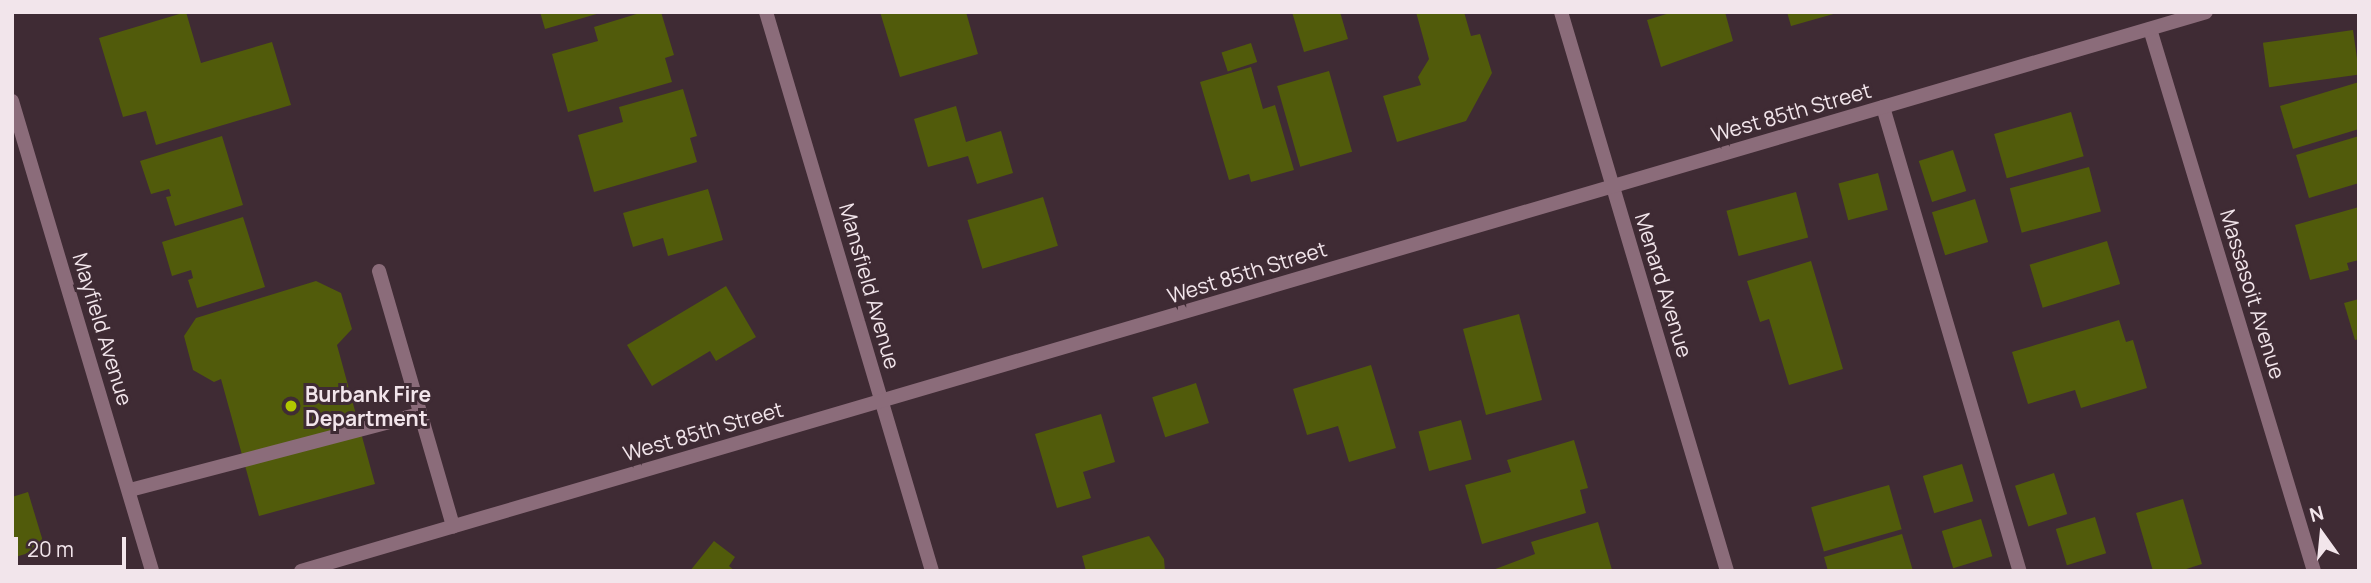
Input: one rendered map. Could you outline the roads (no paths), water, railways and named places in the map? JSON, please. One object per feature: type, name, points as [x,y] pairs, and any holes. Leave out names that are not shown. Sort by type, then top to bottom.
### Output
[{"type":"street","name":"Mansfield Avenue","points":[[766,12],[932,571]]},
{"type":"street","name":"Menard Avenue","points":[[1561,12],[1727,571]]},
{"type":"street","name":"West 85th Street","points":[[301,571],[2206,12]]},
{"type":"street","name":"Massasoit Avenue","points":[[2150,29],[2314,571]]},
{"type":"street","name":"Mayfield Avenue","points":[[12,101],[152,571]]},
{"type":"street","points":[[1884,107],[2020,571]]},
{"type":"street","points":[[379,271],[453,526]]},
{"type":"street","points":[[130,490],[420,414]]},
{"type":"place","name":"Burbank Fire Department","points":[[291,406]]}]
